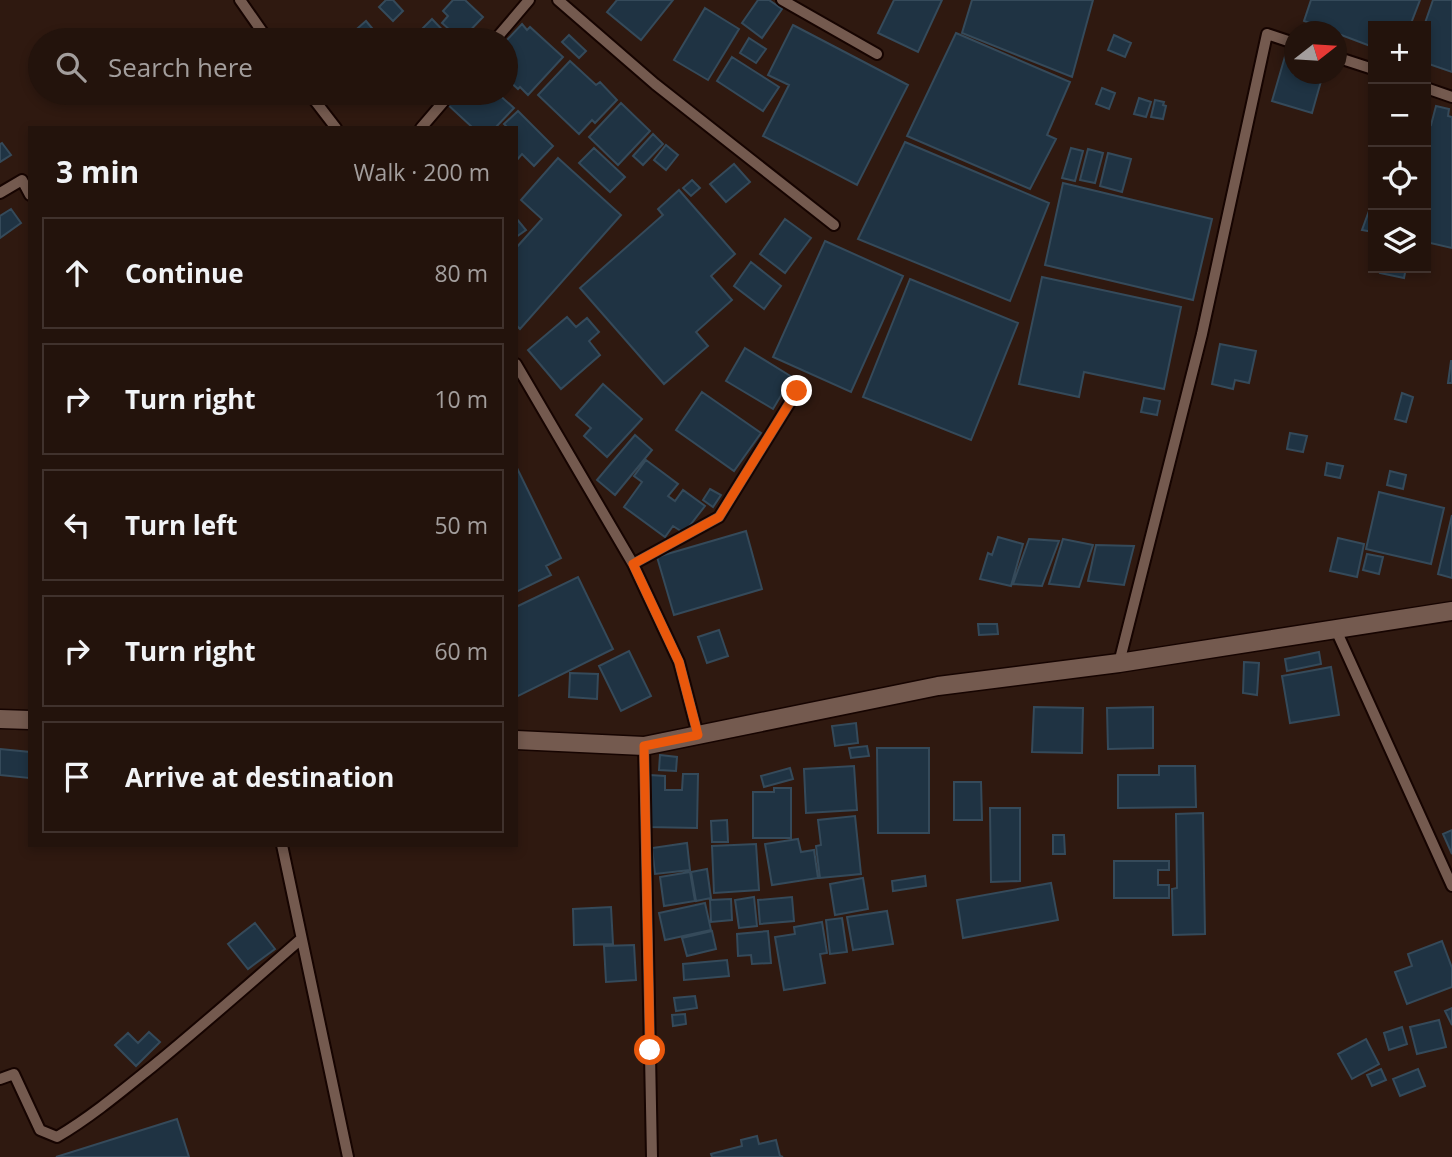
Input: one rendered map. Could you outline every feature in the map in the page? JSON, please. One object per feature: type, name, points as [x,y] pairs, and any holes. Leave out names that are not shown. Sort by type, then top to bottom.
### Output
[{"type":"street","points":[[518,740],[644,746],[939,686],[1119,663],[1452,611]]},
{"type":"street","points":[[0,719],[28,720]]},
{"type":"lane","points":[[240,0],[260,28]]},
{"type":"lane","points":[[505,28],[529,0]]},
{"type":"lane","points":[[558,0],[655,85],[834,225]]},
{"type":"lane","points":[[782,0],[877,54]]},
{"type":"lane","points":[[1119,663],[1202,334],[1267,34],[1284,40]]},
{"type":"lane","points":[[1347,61],[1368,67]]},
{"type":"lane","points":[[1431,90],[1452,97]]},
{"type":"lane","points":[[318,105],[334,126]]},
{"type":"lane","points":[[423,126],[441,105]]},
{"type":"lane","points":[[0,193],[22,180],[28,191]]},
{"type":"lane","points":[[518,367],[633,564],[679,662],[698,735]]},
{"type":"lane","points":[[633,564],[719,517],[797,391]]},
{"type":"lane","points":[[1336,629],[1452,886]]},
{"type":"lane","points":[[644,746],[652,1157]]},
{"type":"lane","points":[[282,847],[348,1157]]},
{"type":"lane","points":[[0,1079],[14,1074],[40,1130],[57,1137],[82,1122],[128,1086],[209,1020],[301,939]]},
{"type":"building","points":[[386,0],[393,0],[403,11],[393,21],[379,7]]},
{"type":"building","points":[[453,0],[465,0],[483,17],[472,28],[448,28],[442,23],[448,16],[443,11]]},
{"type":"building","points":[[617,0],[673,0],[641,40],[607,12]]},
{"type":"building","points":[[758,0],[769,0],[782,9],[762,38],[742,23]]},
{"type":"building","points":[[894,0],[942,0],[918,52],[878,33]]},
{"type":"building","points":[[972,0],[1093,0],[1072,77],[962,33]]},
{"type":"building","points":[[1311,0],[1420,0],[1412,21],[1368,21],[1368,45],[1347,37],[1347,21],[1304,21]]},
{"type":"building","points":[[1433,0],[1452,0],[1452,72],[1431,65],[1431,21],[1426,21]]},
{"type":"building","points":[[705,8],[739,29],[708,80],[674,60]]},
{"type":"building","points":[[432,19],[441,28],[423,28]]},
{"type":"building","points":[[366,21],[372,28],[358,28]]},
{"type":"building","points":[[522,24],[527,30],[530,27],[563,57],[528,95],[520,87],[518,89],[518,28]]},
{"type":"building","points":[[793,25],[908,85],[857,185],[763,136],[789,85],[768,75]]},
{"type":"building","points":[[956,33],[1070,82],[1047,135],[1056,139],[1030,189],[907,136]]},
{"type":"building","points":[[569,35],[586,51],[579,58],[562,42]]},
{"type":"building","points":[[1114,35],[1131,43],[1125,57],[1108,50]]},
{"type":"building","points":[[749,38],[766,49],[756,63],[740,53]]},
{"type":"building","points":[[732,57],[779,87],[763,111],[717,81]]},
{"type":"building","points":[[1284,60],[1284,84],[1320,84],[1312,113],[1272,101]]},
{"type":"building","points":[[570,61],[596,85],[600,82],[617,100],[595,123],[592,120],[579,134],[538,95]]},
{"type":"building","points":[[1102,88],[1115,93],[1109,109],[1096,104]]},
{"type":"building","points":[[1139,98],[1151,102],[1146,117],[1134,114]]},
{"type":"building","points":[[1155,100],[1164,102],[1163,105],[1166,106],[1163,119],[1151,117]]},
{"type":"building","points":[[621,103],[650,131],[618,165],[589,137]]},
{"type":"building","points":[[448,105],[511,105],[514,108],[497,126],[471,126]]},
{"type":"building","points":[[1436,106],[1449,109],[1448,116],[1452,117],[1452,248],[1431,243],[1431,125]]},
{"type":"building","points":[[518,111],[553,146],[534,166],[522,154],[518,159],[518,126],[504,124]]},
{"type":"building","points":[[653,134],[663,144],[643,165],[633,156]]},
{"type":"building","points":[[905,142],[1049,203],[1010,301],[858,239]]},
{"type":"building","points":[[2,143],[11,155],[0,162],[0,144]]},
{"type":"building","points":[[666,145],[678,155],[666,170],[654,160]]},
{"type":"building","points":[[594,148],[625,177],[610,192],[579,163]]},
{"type":"building","points":[[1071,148],[1083,151],[1075,181],[1062,178]]},
{"type":"building","points":[[1088,149],[1103,153],[1095,183],[1080,180]]},
{"type":"building","points":[[1108,153],[1131,159],[1122,192],[1100,186]]},
{"type":"building","points":[[558,158],[621,215],[520,329],[518,246],[542,219],[521,200]]},
{"type":"building","points":[[734,164],[750,182],[726,202],[710,184]]},
{"type":"building","points":[[692,180],[700,188],[691,196],[683,188]]},
{"type":"building","points":[[1063,183],[1212,219],[1193,300],[1045,265]]},
{"type":"building","points":[[679,190],[735,254],[711,276],[732,300],[696,332],[708,346],[664,384],[580,288],[663,215],[658,209]]},
{"type":"building","points":[[11,209],[21,223],[0,238],[0,216]]},
{"type":"building","points":[[1368,214],[1368,231],[1362,230]]},
{"type":"building","points":[[785,219],[811,238],[785,273],[760,254]]},
{"type":"building","points":[[518,220],[526,230],[518,236]]},
{"type":"building","points":[[825,241],[903,276],[851,392],[773,357]]},
{"type":"building","points":[[751,262],[781,286],[764,309],[734,286]]},
{"type":"building","points":[[1380,273],[1405,273],[1404,278]]},
{"type":"building","points":[[1042,277],[1181,307],[1164,389],[1084,372],[1079,397],[1019,384]]},
{"type":"building","points":[[910,279],[1018,323],[971,440],[863,397]]},
{"type":"building","points":[[567,317],[576,327],[587,318],[599,332],[589,341],[600,355],[561,389],[528,350]]},
{"type":"building","points":[[1220,344],[1256,351],[1249,383],[1235,380],[1233,389],[1212,384]]},
{"type":"building","points":[[745,348],[792,377],[773,409],[726,381]]},
{"type":"building","points":[[1451,361],[1452,383],[1448,383]]},
{"type":"building","points":[[603,384],[642,419],[607,457],[584,436],[591,428],[576,415]]},
{"type":"building","points":[[702,392],[761,433],[734,471],[676,430]]},
{"type":"building","points":[[1402,393],[1413,397],[1406,422],[1395,419]]},
{"type":"building","points":[[1144,398],[1160,401],[1157,415],[1141,412]]},
{"type":"building","points":[[1290,433],[1307,436],[1303,452],[1287,449]]},
{"type":"building","points":[[635,435],[652,450],[615,495],[597,480]]},
{"type":"building","points":[[646,460],[678,484],[668,496],[675,501],[683,490],[705,506],[684,533],[673,526],[665,537],[624,507],[642,482],[634,476]]},
{"type":"building","points":[[1327,463],[1343,466],[1340,478],[1325,475]]},
{"type":"building","points":[[518,470],[561,558],[546,566],[551,575],[518,591]]},
{"type":"building","points":[[1390,471],[1406,475],[1403,489],[1387,485]]},
{"type":"building","points":[[710,489],[721,495],[713,507],[703,500]]},
{"type":"building","points":[[1379,492],[1444,508],[1431,564],[1366,549]]},
{"type":"building","points":[[1452,515],[1452,578],[1438,574]]},
{"type":"building","points":[[746,531],[762,589],[674,615],[657,557]]},
{"type":"building","points":[[998,537],[1023,544],[1011,586],[980,579],[988,553],[992,555]]},
{"type":"building","points":[[1338,538],[1364,544],[1357,577],[1330,571]]},
{"type":"building","points":[[1029,539],[1059,541],[1042,586],[1013,584]]},
{"type":"building","points":[[1063,539],[1093,545],[1079,587],[1049,584]]},
{"type":"building","points":[[1096,545],[1134,546],[1124,585],[1088,581]]},
{"type":"building","points":[[1367,554],[1383,557],[1379,574],[1363,570]]},
{"type":"building","points":[[578,577],[613,649],[518,696],[518,606]]},
{"type":"building","points":[[978,624],[997,624],[998,634],[979,635]]},
{"type":"building","points":[[719,630],[728,656],[707,663],[698,637]]},
{"type":"building","points":[[629,651],[651,696],[621,711],[599,666]]},
{"type":"building","points":[[1319,652],[1321,664],[1287,671],[1285,659]]},
{"type":"building","points":[[1244,662],[1259,663],[1257,695],[1243,693]]},
{"type":"building","points":[[1331,667],[1339,715],[1290,723],[1282,676]]},
{"type":"building","points":[[570,673],[598,674],[597,699],[569,697]]},
{"type":"building","points":[[1034,707],[1083,708],[1082,753],[1032,752]]},
{"type":"building","points":[[1153,707],[1153,748],[1108,749],[1107,708]]},
{"type":"building","points":[[856,723],[858,743],[835,746],[832,726]]},
{"type":"building","points":[[867,746],[869,756],[851,758],[849,748]]},
{"type":"building","points":[[877,748],[929,748],[929,833],[878,833]]},
{"type":"building","points":[[0,749],[28,752],[28,778],[0,775]]},
{"type":"building","points":[[660,755],[677,757],[676,771],[659,770]]},
{"type":"building","points":[[854,766],[857,810],[806,813],[804,769]]},
{"type":"building","points":[[1159,766],[1195,766],[1196,807],[1118,808],[1118,775],[1159,775]]},
{"type":"building","points":[[790,768],[793,779],[764,787],[761,776]]},
{"type":"building","points":[[683,774],[698,774],[697,828],[649,827],[650,775],[665,776],[665,790],[682,790]]},
{"type":"building","points":[[954,782],[981,782],[982,820],[954,820]]},
{"type":"building","points":[[774,788],[791,788],[791,838],[753,838],[753,792],[774,792]]},
{"type":"building","points":[[990,808],[1020,808],[1020,881],[991,882]]},
{"type":"building","points":[[1203,813],[1205,934],[1173,935],[1172,889],[1177,888],[1176,814]]},
{"type":"building","points":[[855,816],[861,874],[820,878],[816,846],[821,845],[818,820]]},
{"type":"building","points":[[727,820],[728,842],[712,842],[711,821]]},
{"type":"building","points":[[1452,830],[1452,854],[1443,834]]},
{"type":"building","points":[[1053,835],[1064,835],[1065,854],[1053,854]]},
{"type":"building","points":[[798,839],[801,852],[814,850],[818,878],[772,885],[765,844]]},
{"type":"building","points":[[687,843],[690,870],[655,874],[652,848]]},
{"type":"building","points":[[756,844],[759,890],[714,893],[712,846]]},
{"type":"building","points":[[1114,861],[1169,861],[1169,870],[1158,870],[1158,885],[1169,885],[1169,898],[1114,898]]},
{"type":"building","points":[[707,869],[711,898],[696,901],[691,872]]},
{"type":"building","points":[[690,872],[695,901],[664,906],[660,877]]},
{"type":"building","points":[[925,876],[926,886],[893,891],[892,881]]},
{"type":"building","points":[[863,878],[868,909],[835,915],[830,884]]},
{"type":"building","points":[[1051,883],[1058,920],[963,938],[957,900]]},
{"type":"building","points":[[754,897],[757,926],[739,928],[735,900]]},
{"type":"building","points":[[792,897],[794,921],[760,924],[758,900]]},
{"type":"building","points":[[731,899],[732,920],[711,922],[710,900]]},
{"type":"building","points":[[705,903],[711,930],[665,940],[659,913]]},
{"type":"building","points":[[611,907],[613,944],[574,945],[573,909]]},
{"type":"building","points":[[887,911],[893,944],[853,950],[847,917]]},
{"type":"building","points":[[842,918],[847,952],[830,954],[826,920]]},
{"type":"building","points":[[822,922],[827,953],[820,954],[825,983],[784,990],[775,937],[795,934],[794,927]]},
{"type":"building","points":[[255,923],[275,949],[248,969],[228,944]]},
{"type":"building","points":[[712,931],[716,949],[687,956],[682,938]]},
{"type":"building","points":[[768,931],[771,963],[752,964],[751,955],[738,956],[737,934]]},
{"type":"building","points":[[1442,941],[1452,968],[1452,987],[1407,1004],[1395,972],[1412,966],[1408,954]]},
{"type":"building","points":[[634,945],[636,980],[606,982],[604,946]]},
{"type":"building","points":[[727,960],[729,976],[684,980],[683,964]]},
{"type":"building","points":[[695,996],[697,1008],[676,1011],[674,998]]},
{"type":"building","points":[[1452,1008],[1452,1025],[1445,1011]]},
{"type":"building","points":[[685,1014],[686,1024],[673,1026],[672,1015]]},
{"type":"building","points":[[1439,1020],[1446,1047],[1417,1054],[1410,1027]]},
{"type":"building","points":[[1402,1027],[1407,1044],[1389,1050],[1384,1033]]},
{"type":"building","points":[[149,1032],[160,1042],[136,1066],[115,1045],[128,1033],[138,1043]]},
{"type":"building","points":[[1366,1039],[1379,1064],[1352,1079],[1338,1054]]},
{"type":"building","points":[[1381,1069],[1386,1080],[1372,1086],[1367,1075]]},
{"type":"building","points":[[1418,1069],[1425,1086],[1400,1096],[1393,1079]]},
{"type":"building","points":[[177,1119],[189,1157],[56,1157]]},
{"type":"building","points":[[757,1136],[759,1144],[776,1140],[780,1156],[783,1157],[712,1157],[711,1154],[742,1146],[741,1140]]},
{"type":"route","points":[[650,1050],[644,746],[698,735],[679,662],[633,564],[719,517],[797,391]]}]
